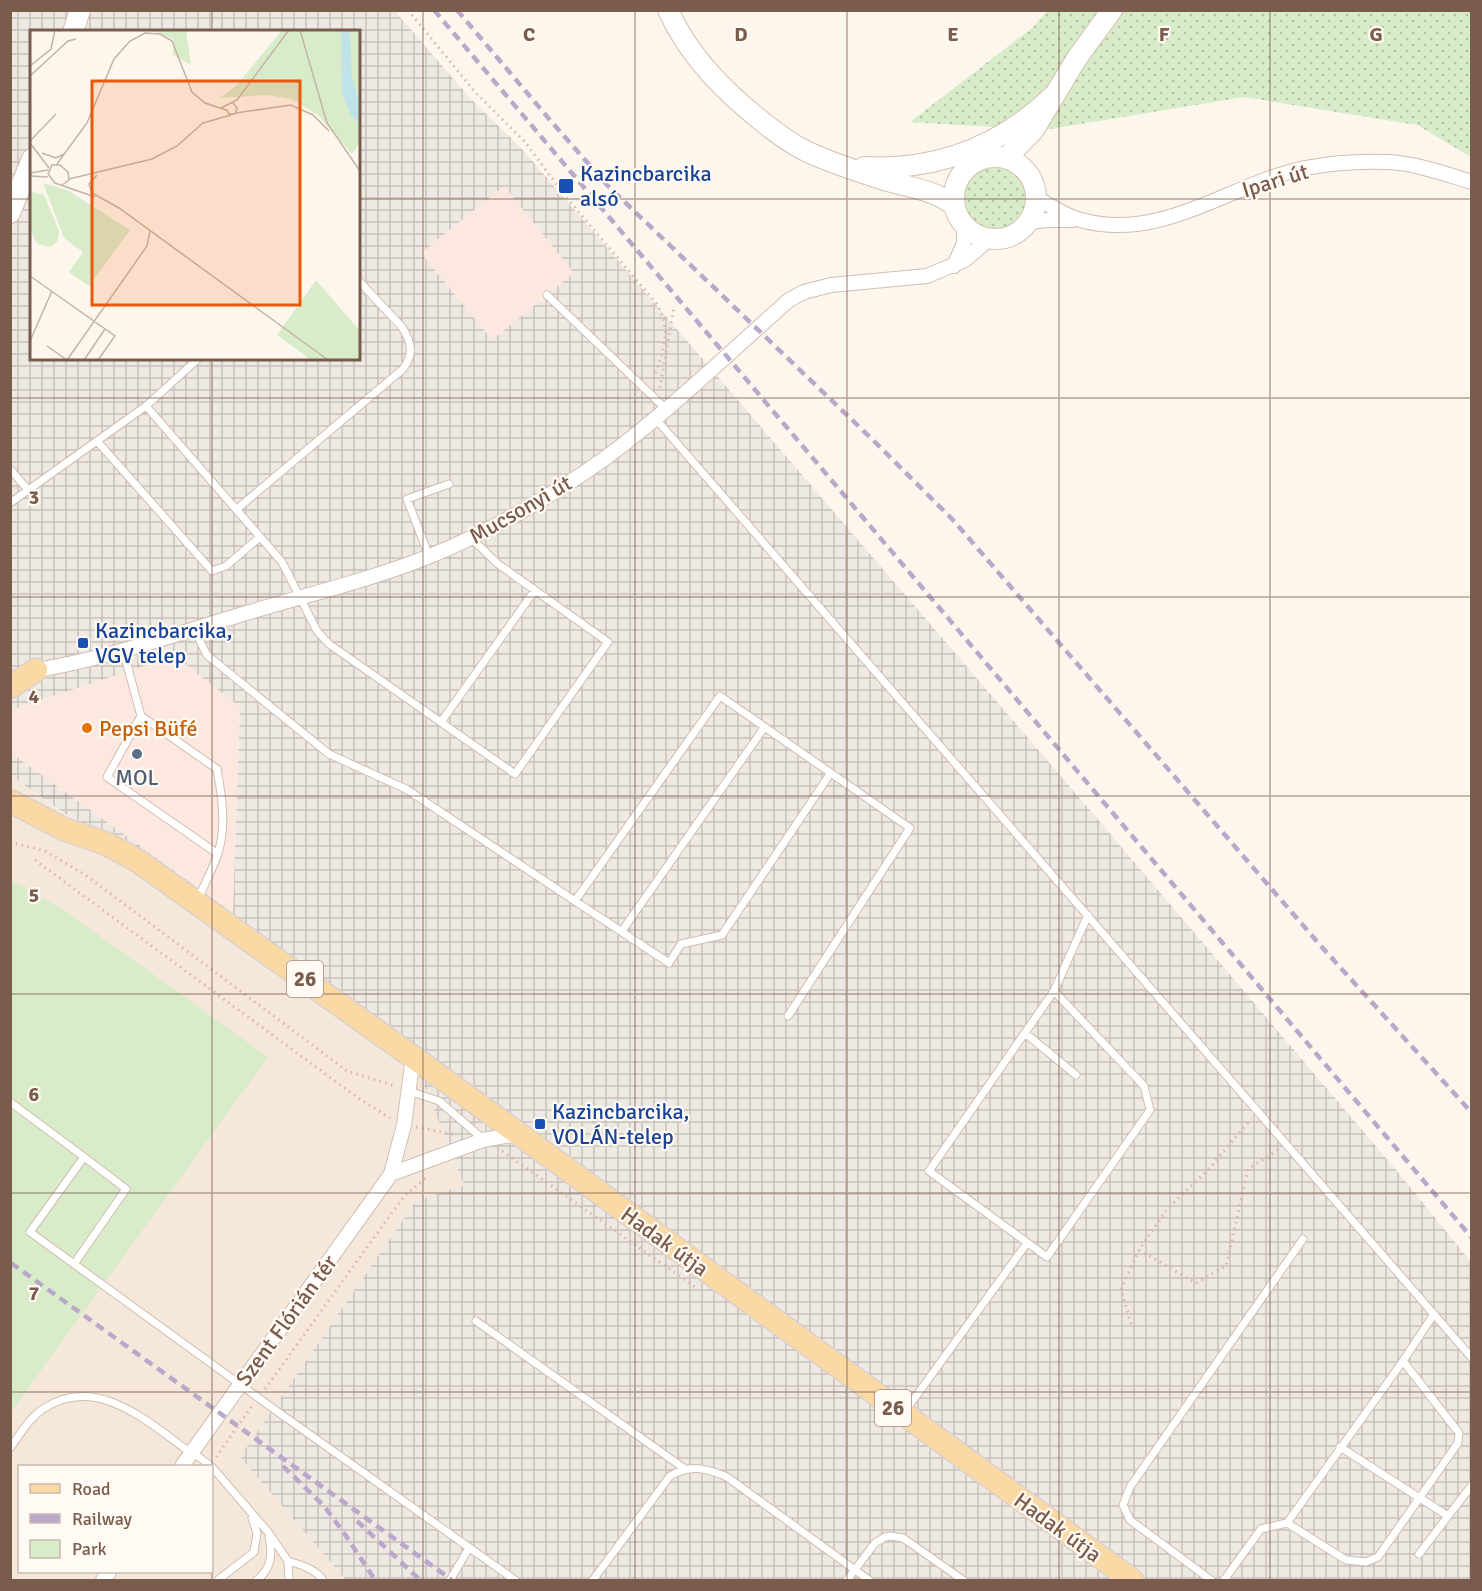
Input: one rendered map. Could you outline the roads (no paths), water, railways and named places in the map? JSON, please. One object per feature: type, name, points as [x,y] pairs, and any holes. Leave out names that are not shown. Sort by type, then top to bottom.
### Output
[{"type":"main road","points":[[74,30],[80,10]]},
{"type":"main road","points":[[668,10],[678,33],[712,78],[744,108],[806,152],[882,179],[916,188],[954,206]]},
{"type":"main road","points":[[1015,163],[1077,58],[1112,10]]},
{"type":"main road","points":[[842,165],[888,168],[933,163],[953,157],[981,146],[1023,123],[1054,95]]},
{"type":"main road","points":[[916,188],[943,186],[959,177],[974,162],[995,157],[1015,163],[1031,179],[1037,198],[1029,222],[1019,232],[1008,238],[989,239],[977,236],[964,227],[954,206],[954,191],[959,177]]},
{"type":"main road","points":[[10,213],[30,164]]},
{"type":"main road","points":[[10,687],[36,670]]},
{"type":"main road","points":[[10,801],[64,829]]},
{"type":"main road","name":"26","points":[[10,818],[64,829],[107,844],[138,861],[197,901]]},
{"type":"main road","name":"Hadak útja","points":[[197,901],[1132,1581]]},
{"type":"street","name":"Ipari út","points":[[1029,222],[1081,220],[1117,225],[1162,220],[1295,171],[1363,162],[1389,162],[1472,182]]},
{"type":"street","name":"Ipari út","points":[[1037,198],[1081,220]]},
{"type":"street","points":[[954,266],[964,243],[964,227]]},
{"type":"street","name":"Mucsonyi út","points":[[10,674],[123,650],[429,556],[471,538],[604,459],[789,300],[804,292],[831,285],[927,276],[965,260],[989,239]]},
{"type":"street","name":"Szent Flórián tér","points":[[183,1465],[391,1174],[404,1125],[413,1057]]},
{"type":"street","points":[[391,1174],[483,1140],[517,1134]]},
{"type":"lane","points":[[237,510],[403,369],[408,361],[411,344],[402,327],[360,282]]},
{"type":"lane","points":[[547,295],[649,393],[660,409],[1088,915],[1472,1358]]},
{"type":"lane","points":[[10,503],[146,406],[197,360]]},
{"type":"lane","points":[[146,406],[282,562],[318,631],[329,644],[515,774],[608,642],[498,564],[471,538]]},
{"type":"lane","points":[[97,441],[212,571],[226,566],[260,537]]},
{"type":"lane","points":[[10,469],[29,491]]},
{"type":"lane","points":[[429,556],[407,499],[449,484]]},
{"type":"lane","points":[[441,722],[536,590]]},
{"type":"lane","points":[[194,629],[207,655],[329,754],[406,789],[669,963],[681,944],[722,935],[830,774]]},
{"type":"lane","points":[[123,650],[141,716],[217,769],[222,811],[218,855],[197,901]]},
{"type":"lane","points":[[575,901],[720,696],[910,828],[788,1016]]},
{"type":"lane","points":[[141,716],[107,777],[218,855]]},
{"type":"lane","points":[[622,931],[765,728]]},
{"type":"lane","points":[[1054,991],[1144,1086],[1150,1110],[1047,1257],[929,1171],[1054,991],[1088,915]]},
{"type":"lane","points":[[1025,1033],[1076,1075]]},
{"type":"lane","points":[[408,1091],[439,1101],[483,1140]]},
{"type":"lane","points":[[10,1102],[126,1188],[74,1264]]},
{"type":"lane","points":[[84,1157],[30,1232],[515,1581]]},
{"type":"lane","points":[[1210,1581],[1130,1520],[1123,1504],[1130,1487],[1303,1239]]},
{"type":"lane","points":[[903,1415],[1027,1243]]},
{"type":"lane","points":[[1224,1581],[1261,1529],[1287,1522],[1403,1361],[1434,1314]]},
{"type":"lane","points":[[476,1321],[685,1469]]},
{"type":"lane","points":[[1287,1522],[1346,1560],[1366,1562],[1378,1557],[1458,1443],[1459,1433],[1403,1361]]},
{"type":"lane","points":[[10,1448],[42,1409],[62,1400],[88,1396],[110,1400],[128,1409],[208,1465]]},
{"type":"lane","points":[[1340,1447],[1448,1516]]},
{"type":"lane","points":[[593,1581],[670,1476],[695,1467],[727,1477],[869,1581]]},
{"type":"lane","points":[[213,1469],[268,1533],[288,1561],[289,1581]]},
{"type":"lane","points":[[1419,1554],[1472,1485]]},
{"type":"lane","points":[[218,1581],[254,1552],[257,1533],[251,1513]]},
{"type":"lane","points":[[257,1581],[265,1574],[270,1564],[271,1547],[268,1533]]},
{"type":"lane","points":[[847,1581],[874,1543],[885,1537],[896,1536],[903,1538],[963,1581]]},
{"type":"lane","points":[[450,1581],[469,1548]]},
{"type":"lane","points":[[288,1561],[304,1566],[318,1574],[323,1581]]},
{"type":"railway","points":[[434,10],[1472,1238]]},
{"type":"railway","points":[[457,10],[607,185],[873,440],[953,520],[1320,945],[1472,1113]]},
{"type":"railway","points":[[11,1263],[452,1580]]},
{"type":"railway","points":[[283,1466],[324,1506],[375,1580]]},
{"type":"railway","points":[[357,1521],[420,1580]]},
{"type":"place","name":"Kazincbarcika alsó","points":[[566,186]]},
{"type":"place","name":"Kazincbarcika, VGV telep","points":[[83,643]]},
{"type":"place","name":"Pepsi Büfé","points":[[87,728]]},
{"type":"place","name":"MOL","points":[[137,754]]},
{"type":"place","name":"Kazincbarcika, VOLÁN-telep","points":[[540,1124]]}]
